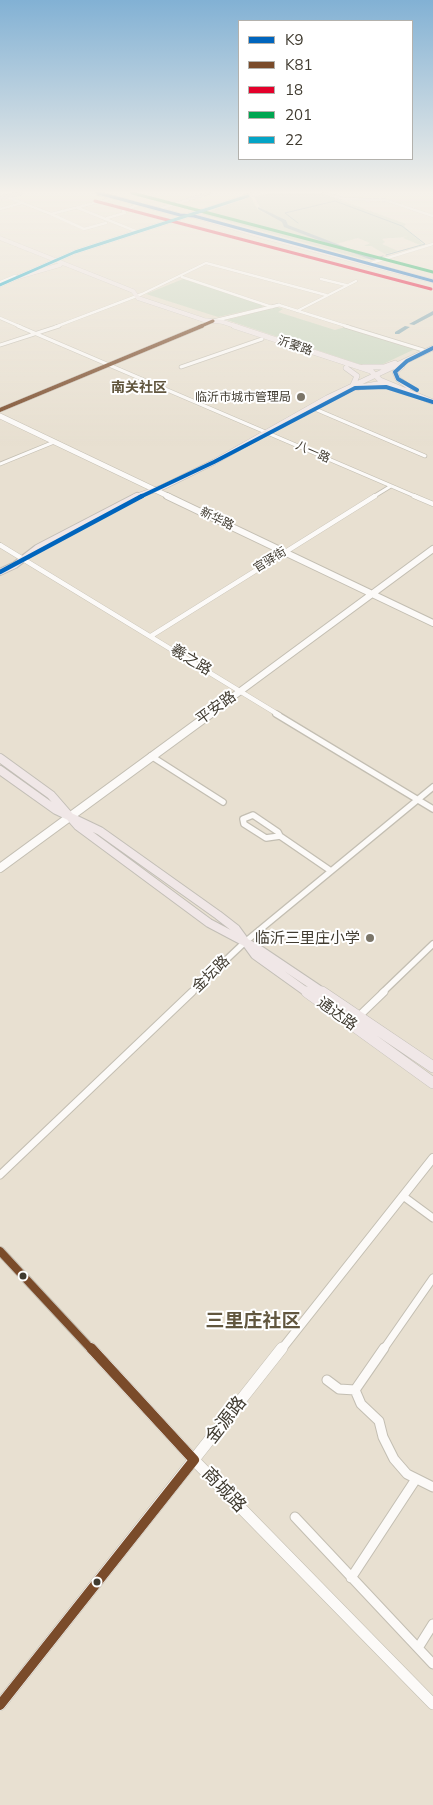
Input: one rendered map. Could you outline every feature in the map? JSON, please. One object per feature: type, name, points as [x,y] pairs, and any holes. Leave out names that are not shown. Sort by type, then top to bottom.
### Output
[{"type":"main road","points":[[0,284],[15,277]]},
{"type":"main road","points":[[7,280],[17,277]]},
{"type":"main road","points":[[0,284],[17,277]]},
{"type":"main road","name":"沂蒙路","points":[[95,277],[134,292],[138,298],[213,321],[262,340],[376,376],[433,397]]},
{"type":"main road","points":[[419,277],[433,281]]},
{"type":"main road","name":"沂蒙路","points":[[213,321],[223,322],[371,371],[380,380],[433,402]]},
{"type":"main road","points":[[353,366],[384,366],[404,361],[433,346]]},
{"type":"main road","points":[[267,432],[278,424],[433,346]]},
{"type":"main road","points":[[404,361],[396,372],[398,379],[409,387]]},
{"type":"main road","points":[[346,368],[357,376],[354,386]]},
{"type":"main road","points":[[0,567],[30,557],[155,489],[217,460],[267,432],[315,409],[354,386],[377,384],[402,389]]},
{"type":"main road","name":"新华路","points":[[0,416],[433,623]]},
{"type":"main road","name":"平安路","points":[[0,868],[433,549]]},
{"type":"main road","points":[[0,572],[23,558]]},
{"type":"main road","name":"通达路","points":[[0,758],[52,795],[78,826],[209,923],[229,936],[245,942],[433,1067]]},
{"type":"main road","name":"通达路","points":[[0,770],[56,810],[70,816]]},
{"type":"main road","name":"通达路","points":[[245,942],[255,955],[433,1083]]},
{"type":"street","points":[[0,345],[38,334],[181,277]]},
{"type":"street","points":[[183,277],[272,306]]},
{"type":"street","points":[[259,277],[326,295]]},
{"type":"street","points":[[321,279],[346,285]]},
{"type":"street","points":[[297,311],[356,281]]},
{"type":"street","points":[[0,410],[213,321],[279,305],[423,350]]},
{"type":"street","name":"八一路","points":[[0,318],[111,364],[433,504]]},
{"type":"street","points":[[181,367],[262,340]]},
{"type":"street","points":[[315,409],[425,456]]},
{"type":"street","points":[[0,464],[54,442]]},
{"type":"street","name":"官驿街","points":[[151,636],[284,551],[391,486]]},
{"type":"street","name":"羲之路","points":[[0,545],[433,809]]},
{"type":"street","points":[[151,756],[223,802]]},
{"type":"street","name":"金坛路","points":[[0,1175],[245,942],[433,787]]},
{"type":"street","points":[[280,836],[275,840],[269,840],[244,824],[243,819],[253,815],[331,871]]},
{"type":"street","points":[[359,1016],[433,944]]},
{"type":"street","name":"金源路","points":[[0,1705],[433,1158]]},
{"type":"street","points":[[403,1196],[433,1218]]},
{"type":"street","name":"商城路","points":[[0,1251],[194,1460],[433,1704]]},
{"type":"street","points":[[355,1390],[433,1278]]},
{"type":"street","points":[[327,1380],[339,1388],[355,1390]]},
{"type":"street","points":[[355,1390],[361,1404],[379,1421],[383,1437],[394,1459],[407,1474],[433,1487]]},
{"type":"street","points":[[351,1578],[416,1478]]},
{"type":"street","points":[[295,1517],[433,1664]]},
{"type":"street","points":[[418,1648],[433,1624]]},
{"type":"green space","points":[[183,279],[260,303],[263,307],[218,317],[146,294]]},
{"type":"green space","points":[[276,307],[283,309],[278,312],[335,330],[345,327],[415,349],[381,365],[359,364],[227,320]]},
{"type":"waterway","points":[[412,324],[433,313]]},
{"type":"waterway","points":[[397,333],[407,327]]},
{"type":"transit line","name":"22","points":[[0,285],[18,277]]},
{"type":"transit line","name":"18","points":[[386,277],[431,289]]},
{"type":"transit line","name":"K9","points":[[419,277],[433,281]]},
{"type":"transit line","name":"K81","points":[[0,410],[213,321]]},
{"type":"transit line","name":"K9","points":[[417,390],[398,379],[395,372],[407,361],[433,348]]},
{"type":"transit line","name":"K9","points":[[0,572],[155,489],[214,462],[355,388],[386,387],[433,402]]},
{"type":"transit line","name":"K81","points":[[0,1251],[194,1460],[0,1705]]},
{"type":"place","name":"临沂市城市管理局","points":[[301,397]]},
{"type":"place","name":"临沂三里庄小学","points":[[370,938]]},
{"type":"district","name":"南关社区","points":[[139,388]]},
{"type":"district","name":"三里庄社区","points":[[253,1321]]}]
